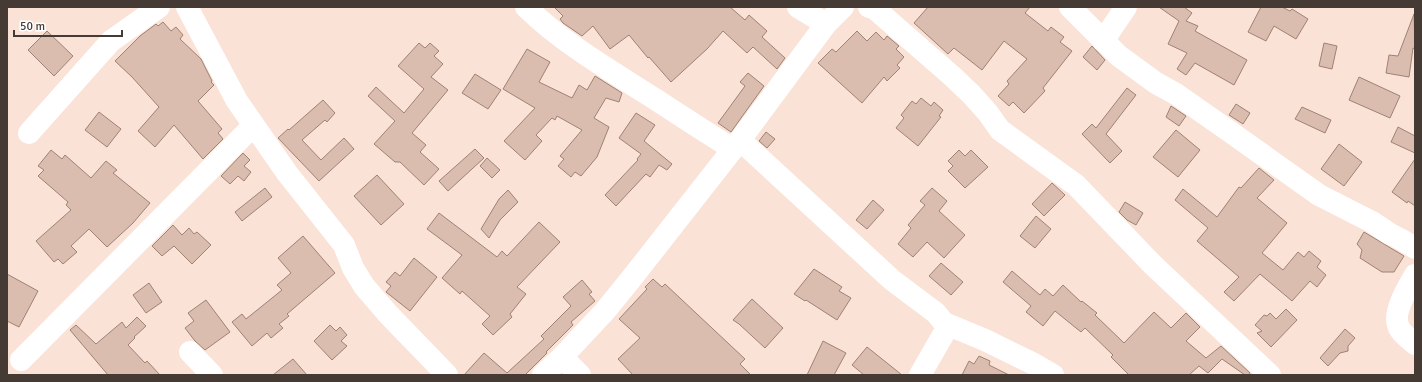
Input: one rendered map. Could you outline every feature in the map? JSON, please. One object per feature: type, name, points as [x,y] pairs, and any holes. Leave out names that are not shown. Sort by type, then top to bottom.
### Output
[{"type":"street","points":[[29,133],[111,41],[159,7]]},
{"type":"street","points":[[187,7],[237,101],[253,126],[287,172],[344,245],[353,268],[364,286],[388,314],[447,375]]},
{"type":"street","points":[[526,7],[542,22],[604,68],[657,100],[698,128],[736,145],[892,280],[936,313],[944,323],[946,329],[920,375]]},
{"type":"street","points":[[798,7],[826,24]]},
{"type":"street","points":[[544,375],[605,310],[631,279],[736,145],[826,24],[843,7]]},
{"type":"street","points":[[872,7],[971,94],[988,113],[1000,130],[1076,185],[1153,265],[1270,375]]},
{"type":"street","points":[[1070,7],[1103,41],[1156,83],[1176,94],[1230,131],[1319,196],[1372,222],[1415,248]]},
{"type":"street","points":[[1103,41],[1126,7]]},
{"type":"street","points":[[21,360],[253,126]]},
{"type":"street","points":[[1415,275],[1397,314],[1398,326],[1415,344]]},
{"type":"street","points":[[944,323],[985,340],[1053,375]]},
{"type":"street","points":[[190,352],[212,375]]},
{"type":"street","points":[[562,357],[580,375]]},
{"type":"building","points":[[554,7],[730,7],[745,20],[749,15],[767,31],[762,37],[785,58],[777,69],[753,47],[747,53],[723,31],[707,49],[671,82],[629,35],[610,49],[593,26],[582,36],[563,23],[560,19],[563,16]]},
{"type":"building","points":[[928,7],[1030,7],[1025,13],[1048,31],[1051,27],[1064,37],[1060,42],[1072,51],[1043,88],[1045,91],[1024,113],[1013,102],[1009,106],[998,96],[1009,84],[1007,81],[1027,59],[1004,41],[982,70],[954,48],[948,54],[914,23]]},
{"type":"building","points":[[1159,7],[1184,7],[1192,13],[1186,21],[1198,26],[1195,31],[1247,60],[1234,85],[1195,63],[1186,75],[1177,69],[1187,53],[1168,44],[1179,21]]},
{"type":"building","points":[[1261,7],[1282,7],[1290,11],[1292,9],[1308,19],[1296,39],[1274,26],[1266,41],[1248,32]]},
{"type":"building","points":[[1414,14],[1415,49],[1413,48],[1409,77],[1386,73],[1389,55],[1398,56]]},
{"type":"building","points":[[163,22],[171,31],[176,27],[183,35],[180,39],[201,59],[212,81],[211,82],[214,85],[198,101],[222,129],[218,133],[223,139],[203,159],[174,125],[155,147],[138,131],[159,107],[132,77],[115,61],[140,36],[156,24],[158,26]]},
{"type":"building","points":[[47,31],[73,56],[54,76],[28,50]]},
{"type":"building","points":[[857,31],[867,41],[876,32],[884,40],[887,36],[899,46],[896,49],[904,57],[897,65],[900,68],[887,81],[884,77],[862,103],[818,63],[832,49],[836,52]]},
{"type":"building","points":[[419,43],[425,48],[430,43],[439,51],[434,56],[443,64],[431,77],[448,90],[412,133],[426,145],[420,152],[439,169],[424,185],[400,162],[395,162],[374,144],[395,121],[368,96],[376,87],[404,113],[424,89],[398,66]]},
{"type":"building","points":[[1324,43],[1337,46],[1332,69],[1319,66]]},
{"type":"building","points":[[1092,46],[1105,60],[1097,70],[1083,57]]},
{"type":"building","points":[[527,49],[550,62],[539,82],[572,98],[579,85],[587,90],[595,76],[622,93],[619,102],[606,98],[594,118],[609,127],[597,157],[581,176],[575,172],[571,177],[558,166],[564,159],[560,156],[582,130],[557,116],[555,120],[552,118],[536,135],[542,141],[525,160],[504,141],[535,108],[503,89]]},
{"type":"building","points":[[748,73],[764,86],[731,132],[718,123],[745,86],[740,82]]},
{"type":"building","points":[[475,74],[501,90],[488,109],[462,93]]},
{"type":"building","points":[[1359,77],[1400,96],[1390,118],[1349,100]]},
{"type":"building","points":[[1127,88],[1136,95],[1106,134],[1122,151],[1110,163],[1082,134],[1092,124],[1096,128]]},
{"type":"building","points":[[921,98],[931,106],[934,102],[943,110],[939,116],[941,117],[918,146],[896,128],[904,118],[901,115],[912,101],[916,104]]},
{"type":"building","points":[[323,100],[335,113],[327,122],[325,120],[302,140],[321,160],[344,138],[354,149],[319,181],[278,138]]},
{"type":"building","points":[[1236,104],[1250,113],[1243,124],[1229,115]]},
{"type":"building","points":[[1171,106],[1186,116],[1179,126],[1166,117]]},
{"type":"building","points":[[1302,107],[1331,120],[1325,133],[1295,119]]},
{"type":"building","points":[[99,112],[121,129],[107,147],[85,130]]},
{"type":"building","points":[[636,113],[655,125],[644,141],[672,164],[667,170],[659,165],[650,177],[646,174],[616,206],[605,195],[638,160],[637,159],[641,154],[619,138]]},
{"type":"building","points":[[1398,127],[1415,136],[1415,153],[1391,142]]},
{"type":"building","points":[[1176,130],[1200,150],[1178,177],[1153,157]]},
{"type":"building","points":[[766,132],[775,139],[767,148],[759,141]]},
{"type":"building","points":[[1339,144],[1362,162],[1344,186],[1321,169]]},
{"type":"building","points":[[475,149],[484,158],[448,191],[439,181]]},
{"type":"building","points":[[51,150],[62,159],[65,155],[91,178],[106,161],[117,170],[113,173],[150,203],[133,223],[107,247],[89,229],[71,246],[77,252],[63,264],[58,259],[54,262],[36,241],[71,210],[66,205],[68,202],[38,176],[44,170],[38,166]]},
{"type":"building","points":[[959,150],[965,156],[971,150],[988,167],[965,188],[948,171],[953,166],[948,161]]},
{"type":"building","points":[[243,153],[250,160],[244,166],[251,172],[244,181],[238,176],[230,184],[221,176]]},
{"type":"building","points":[[487,158],[500,170],[492,178],[480,166]]},
{"type":"building","points":[[1415,159],[1415,206],[1408,201],[1407,203],[1392,192]]},
{"type":"building","points":[[1259,168],[1274,180],[1257,198],[1287,223],[1262,253],[1283,270],[1298,252],[1304,257],[1309,251],[1321,261],[1317,267],[1326,275],[1317,287],[1310,281],[1292,301],[1260,274],[1234,301],[1224,292],[1239,277],[1197,241],[1208,228],[1175,200],[1183,189],[1217,217],[1239,187],[1241,188]]},
{"type":"building","points":[[377,175],[404,204],[381,225],[354,196]]},
{"type":"building","points":[[1052,183],[1065,195],[1044,216],[1032,204]]},
{"type":"building","points":[[265,188],[272,197],[242,221],[235,212]]},
{"type":"building","points":[[932,188],[947,201],[939,211],[965,235],[944,258],[927,242],[913,257],[898,244],[911,228],[908,225],[925,205],[920,201]]},
{"type":"building","points":[[508,190],[518,202],[500,220],[489,238],[481,229],[499,199]]},
{"type":"building","points":[[873,200],[884,210],[867,229],[856,220]]},
{"type":"building","points":[[1125,202],[1143,213],[1136,225],[1127,220],[1119,212]]},
{"type":"building","points":[[439,213],[497,257],[502,251],[507,256],[539,222],[560,242],[517,287],[526,294],[510,314],[512,317],[493,335],[482,324],[490,316],[462,291],[460,294],[442,278],[462,255],[427,229]]},
{"type":"building","points":[[1036,216],[1051,229],[1035,248],[1020,236]]},
{"type":"building","points":[[173,225],[182,235],[189,228],[194,234],[197,232],[211,245],[192,264],[174,246],[162,256],[152,246]]},
{"type":"building","points":[[1364,232],[1404,256],[1394,272],[1382,272],[1360,258],[1362,250],[1357,244]]},
{"type":"building","points":[[303,236],[335,273],[287,314],[289,316],[279,324],[283,328],[271,338],[267,333],[252,346],[232,322],[242,314],[246,319],[282,290],[277,285],[291,273],[278,258]]},
{"type":"building","points":[[414,258],[437,277],[410,311],[386,292],[391,286],[386,282],[395,272],[400,276]]},
{"type":"building","points":[[941,263],[963,282],[951,295],[929,276]]},
{"type":"building","points":[[814,269],[842,287],[839,291],[851,298],[837,320],[794,294]]},
{"type":"building","points":[[1012,271],[1040,295],[1045,289],[1053,296],[1063,285],[1081,302],[1082,301],[1097,313],[1095,315],[1124,343],[1154,312],[1171,328],[1186,313],[1200,327],[1186,341],[1206,358],[1221,346],[1250,373],[1249,375],[1245,375],[1222,359],[1208,373],[1199,366],[1189,375],[1129,375],[1111,357],[1113,355],[1085,328],[1081,332],[1055,311],[1043,326],[1026,312],[1031,306],[1003,282]]},
{"type":"building","points":[[7,274],[38,291],[19,327],[7,321]]},
{"type":"building","points":[[653,279],[662,287],[665,284],[745,359],[740,364],[751,375],[633,375],[618,359],[640,338],[619,319],[647,289],[645,287]]},
{"type":"building","points":[[582,280],[592,292],[589,294],[595,301],[571,322],[573,325],[525,375],[464,375],[484,353],[507,373],[544,339],[541,336],[571,306],[563,297]]},
{"type":"building","points":[[149,283],[162,302],[146,313],[133,295]]},
{"type":"building","points":[[752,299],[783,328],[765,348],[733,320]]},
{"type":"building","points":[[206,300],[230,332],[205,350],[195,341],[185,328],[194,321],[188,313]]},
{"type":"building","points":[[1286,309],[1297,320],[1271,347],[1257,333],[1262,331],[1255,325],[1264,315],[1267,316],[1270,313],[1276,319]]},
{"type":"building","points":[[137,317],[146,326],[128,345],[145,363],[147,361],[160,375],[108,375],[70,330],[76,325],[96,344],[122,322],[126,328]]},
{"type":"building","points":[[330,325],[336,331],[340,327],[347,335],[341,341],[347,346],[332,360],[314,341]]},
{"type":"building","points":[[1345,329],[1355,338],[1348,346],[1348,351],[1340,353],[1328,366],[1320,358]]},
{"type":"building","points":[[823,341],[846,353],[834,375],[807,375]]},
{"type":"building","points":[[867,347],[902,375],[864,375],[852,365]]},
{"type":"building","points":[[979,356],[990,361],[989,365],[1009,375],[962,375],[969,361],[974,364]]},
{"type":"building","points":[[293,359],[307,375],[273,375]]}]
